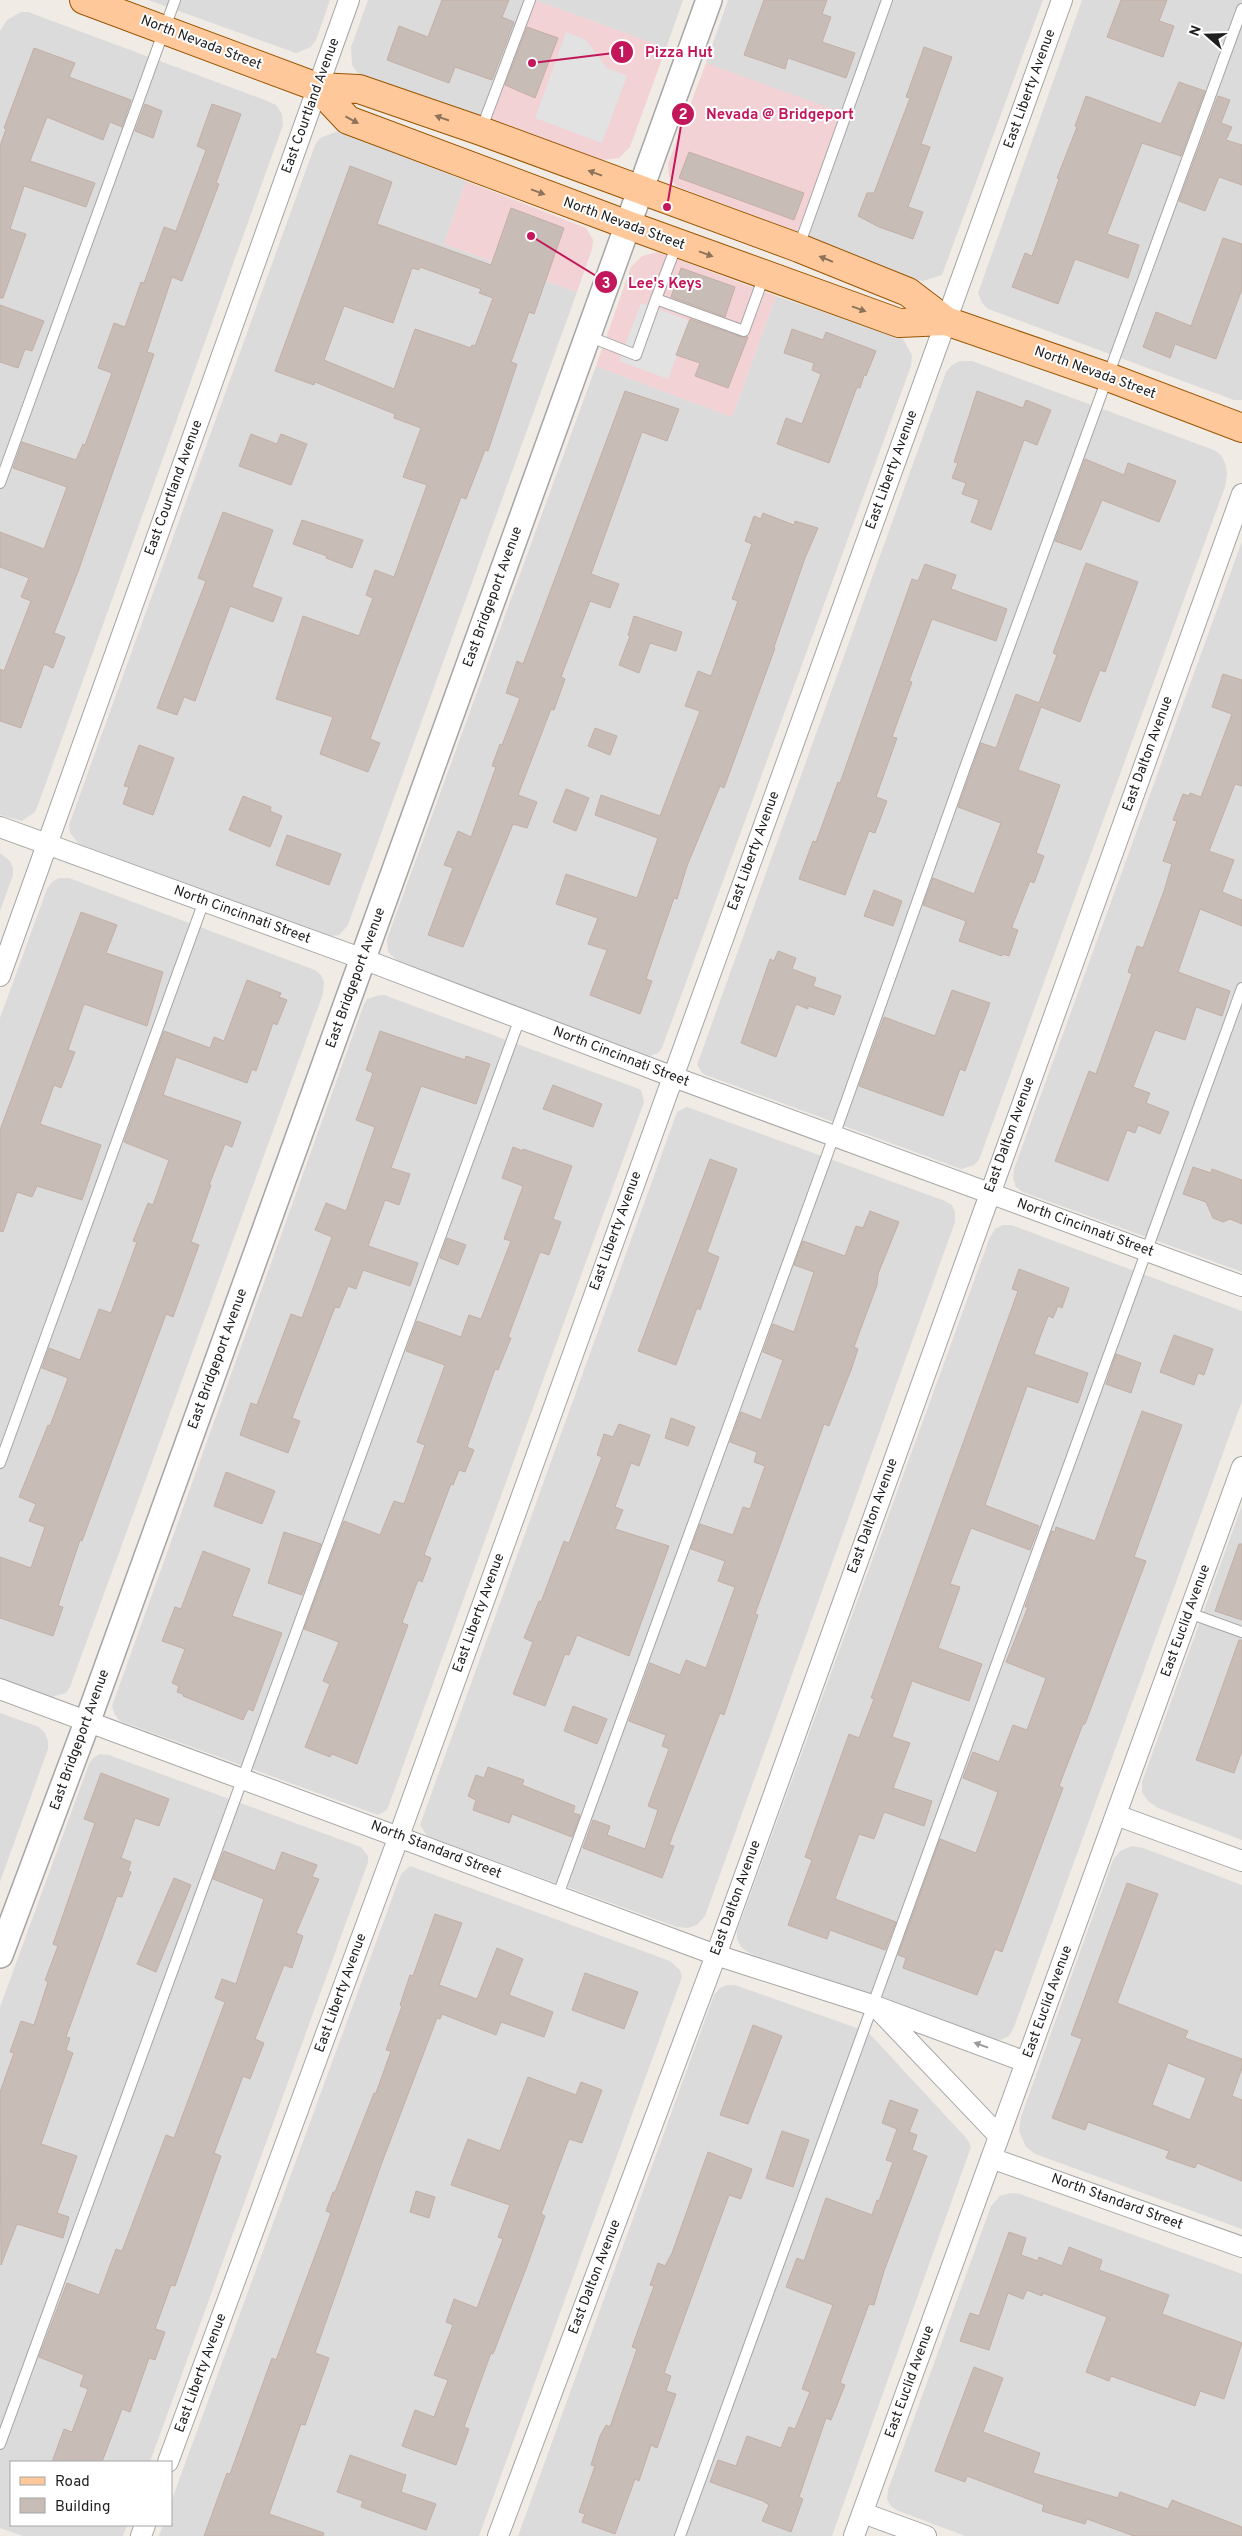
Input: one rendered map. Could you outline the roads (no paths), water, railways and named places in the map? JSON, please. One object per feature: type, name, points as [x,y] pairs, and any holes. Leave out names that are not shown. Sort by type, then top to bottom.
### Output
[{"type":"main road","name":"North Nevada Street","points":[[84,0],[317,87],[359,89],[481,131],[799,248],[908,292],[946,321],[1108,377],[1242,428]]},
{"type":"main road","name":"North Nevada Street","points":[[317,87],[348,120],[628,225],[899,323],[946,321]]},
{"type":"street","name":"East Courtland Avenue","points":[[0,976],[349,0]]},
{"type":"street","name":"East Bridgeport Avenue","points":[[0,1955],[88,1720],[709,0]]},
{"type":"street","name":"East Liberty Avenue","points":[[168,2461],[399,1836],[671,1076],[1062,0]]},
{"type":"street","name":"East Dalton Avenue","points":[[498,2536],[716,1954],[1242,494]]},
{"type":"street","name":"North Cincinnati Street","points":[[0,827],[363,958],[671,1076],[1242,1286]]},
{"type":"street","name":"East Euclid Avenue","points":[[854,2536],[1242,1467]]},
{"type":"street","name":"North Standard Street","points":[[0,1689],[716,1954],[874,2006],[1026,2062]]},
{"type":"street","points":[[1116,1815],[1242,1861]]},
{"type":"street","name":"North Standard Street","points":[[874,2006],[999,2136]]},
{"type":"street","name":"North Standard Street","points":[[991,2158],[1242,2247]]},
{"type":"street","points":[[863,2513],[926,2536]]},
{"type":"lane","points":[[0,483],[175,0]]},
{"type":"lane","points":[[481,131],[530,0]]},
{"type":"lane","points":[[799,248],[886,0]]},
{"type":"lane","points":[[558,1895],[834,1136],[963,773],[1242,9]]},
{"type":"lane","points":[[588,336],[636,355],[677,243]]},
{"type":"lane","points":[[656,299],[744,331],[764,275]]},
{"type":"lane","points":[[0,1463],[204,901]]},
{"type":"lane","points":[[680,2536],[1242,988]]},
{"type":"lane","points":[[0,2444],[520,1018]]},
{"type":"lane","points":[[1189,1613],[1242,1632]]},
{"type":"place","name":"Pizza Hut","points":[[532,63]]},
{"type":"place","name":"Nevada @ Bridgeport","points":[[667,207]]},
{"type":"place","name":"Lee's Keys","points":[[531,236]]}]
